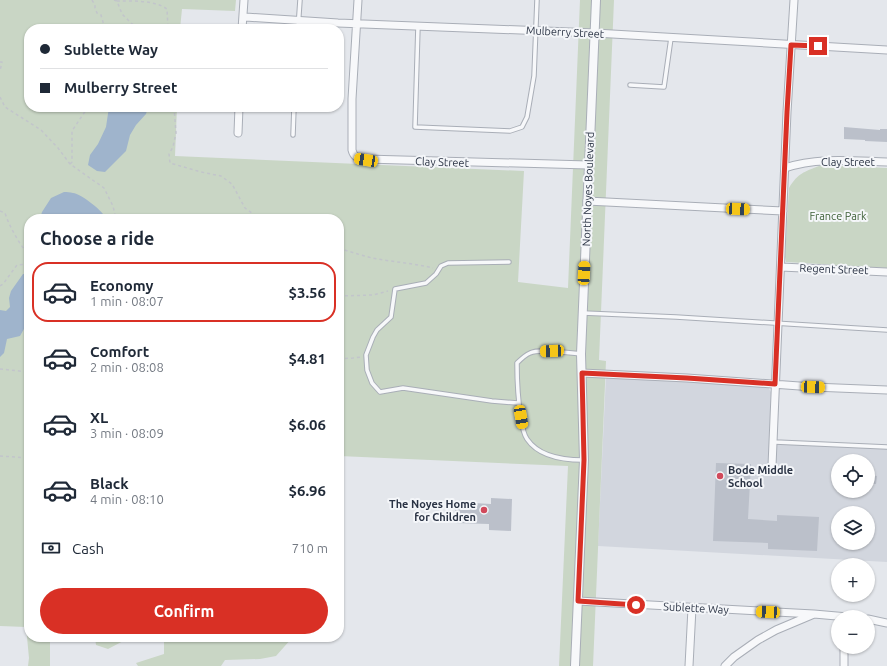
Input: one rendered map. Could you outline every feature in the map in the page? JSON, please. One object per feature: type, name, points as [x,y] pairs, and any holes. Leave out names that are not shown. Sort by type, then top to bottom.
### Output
[{"type":"street","points":[[242,24],[244,0]]},
{"type":"street","points":[[356,23],[358,0]]},
{"type":"street","name":"North Noyes Boulevard","points":[[575,666],[584,460],[581,354],[596,0]]},
{"type":"street","points":[[772,466],[794,0]]},
{"type":"street","name":"Mulberry Street","points":[[243,18],[595,33],[887,50]]},
{"type":"street","name":"Clay Street","points":[[356,23],[352,99],[352,150],[356,158],[366,160],[588,166]]},
{"type":"street","points":[[238,133],[239,112]]},
{"type":"street","name":"Clay Street","points":[[785,168],[823,160],[887,162]]},
{"type":"street","points":[[588,201],[783,211]]},
{"type":"street","name":"Regent Street","points":[[781,267],[887,272]]},
{"type":"street","points":[[582,373],[887,390]]},
{"type":"street","name":"Sublette Way","points":[[578,601],[831,616]]},
{"type":"street","points":[[688,666],[692,608]]},
{"type":"street","points":[[725,666],[734,657],[758,640],[776,630],[814,614]]},
{"type":"street","points":[[875,620],[887,623]]},
{"type":"street","points":[[844,654],[844,666]]},
{"type":"lane","points":[[299,24],[300,0]]},
{"type":"lane","points":[[418,26],[415,127],[510,131],[522,127],[527,117],[534,76],[537,0]]},
{"type":"lane","points":[[630,85],[664,86],[671,38]]},
{"type":"lane","points":[[293,135],[294,112]]},
{"type":"lane","points":[[509,262],[448,263],[441,266],[436,274],[426,283],[395,289],[391,317],[377,330],[366,355],[367,370],[372,383],[380,392],[403,388],[492,401],[518,403]]},
{"type":"lane","points":[[583,313],[887,330]]},
{"type":"lane","points":[[581,354],[552,351],[531,352],[525,355],[517,362],[518,403],[523,432],[527,440],[536,449],[548,455],[570,460],[584,460]]},
{"type":"lane","points":[[773,440],[775,442],[887,447]]},
{"type":"path","points":[[92,0],[95,5],[94,8],[97,13],[101,15],[104,24]]},
{"type":"path","points":[[114,0],[144,2],[162,6],[167,9],[168,24]]},
{"type":"path","points":[[117,1],[122,14],[132,24]]},
{"type":"path","points":[[0,62],[2,62],[0,71]]},
{"type":"path","points":[[0,97],[5,107],[41,130],[58,148],[70,164],[104,188],[113,206],[115,214]]},
{"type":"path","points":[[70,164],[72,162],[72,131],[85,112]]},
{"type":"path","points":[[174,112],[176,133],[173,147],[169,154],[170,163],[221,176],[232,184],[245,208],[253,214]]},
{"type":"path","points":[[0,211],[5,213],[24,250]]},
{"type":"path","points":[[344,250],[371,258],[439,269]]},
{"type":"path","points":[[0,286],[17,265],[24,264]]},
{"type":"path","points":[[344,296],[373,295],[395,289]]},
{"type":"path","points":[[344,359],[366,355]]},
{"type":"path","points":[[0,369],[24,371]]},
{"type":"path","points":[[0,456],[24,458]]},
{"type":"shaded area","name":"Bode Middle School","points":[[606,376],[768,387],[771,392],[769,443],[887,449],[887,562],[875,561],[875,558],[831,559],[598,546]]},
{"type":"green space","points":[[0,0],[236,0],[235,11],[182,9],[180,24],[24,24],[24,112],[177,112],[175,156],[524,171],[518,282],[568,288],[580,0],[614,0],[599,360],[606,361],[593,666],[559,666],[568,466],[344,456],[344,214],[24,214],[24,627],[0,626]]},
{"type":"green space","name":"France Park","points":[[819,166],[887,168],[887,268],[786,262],[785,257],[789,188],[795,179],[809,170]]},
{"type":"green space","points":[[27,642],[50,642],[50,666],[28,666]]},
{"type":"green space","points":[[96,642],[121,642],[108,649],[96,645]]},
{"type":"green space","points":[[164,642],[289,642],[276,656],[260,659],[225,660],[221,666],[138,666],[136,663],[164,654]]},
{"type":"water","points":[[108,112],[147,112],[130,135],[126,151],[105,172],[97,171],[88,165],[90,155],[98,144],[106,127]]},
{"type":"water","points":[[64,192],[71,192],[86,200],[102,214],[41,214],[51,198]]},
{"type":"water","points":[[24,274],[24,329],[20,336],[7,339],[4,353],[0,357],[0,310],[6,311],[10,307],[9,298],[11,291]]},
{"type":"building","points":[[844,127],[880,130],[887,129],[887,142],[844,139]]},
{"type":"building","name":"Bode Middle School","points":[[716,463],[751,464],[748,519],[777,521],[777,515],[819,517],[817,551],[768,549],[768,543],[713,541]]},
{"type":"building","points":[[875,476],[877,476],[875,484]]},
{"type":"building","name":"The Noyes Home for Children","points":[[491,498],[512,499],[511,531],[489,530],[489,524],[454,523],[456,502],[491,504]]},
{"type":"place","name":"Bode Middle School","points":[[720,476]]},
{"type":"place","name":"The Noyes Home for Children","points":[[484,510]]},
{"type":"route","points":[[636,605],[578,601],[584,460],[582,373],[775,384],[791,45],[818,46]]}]
